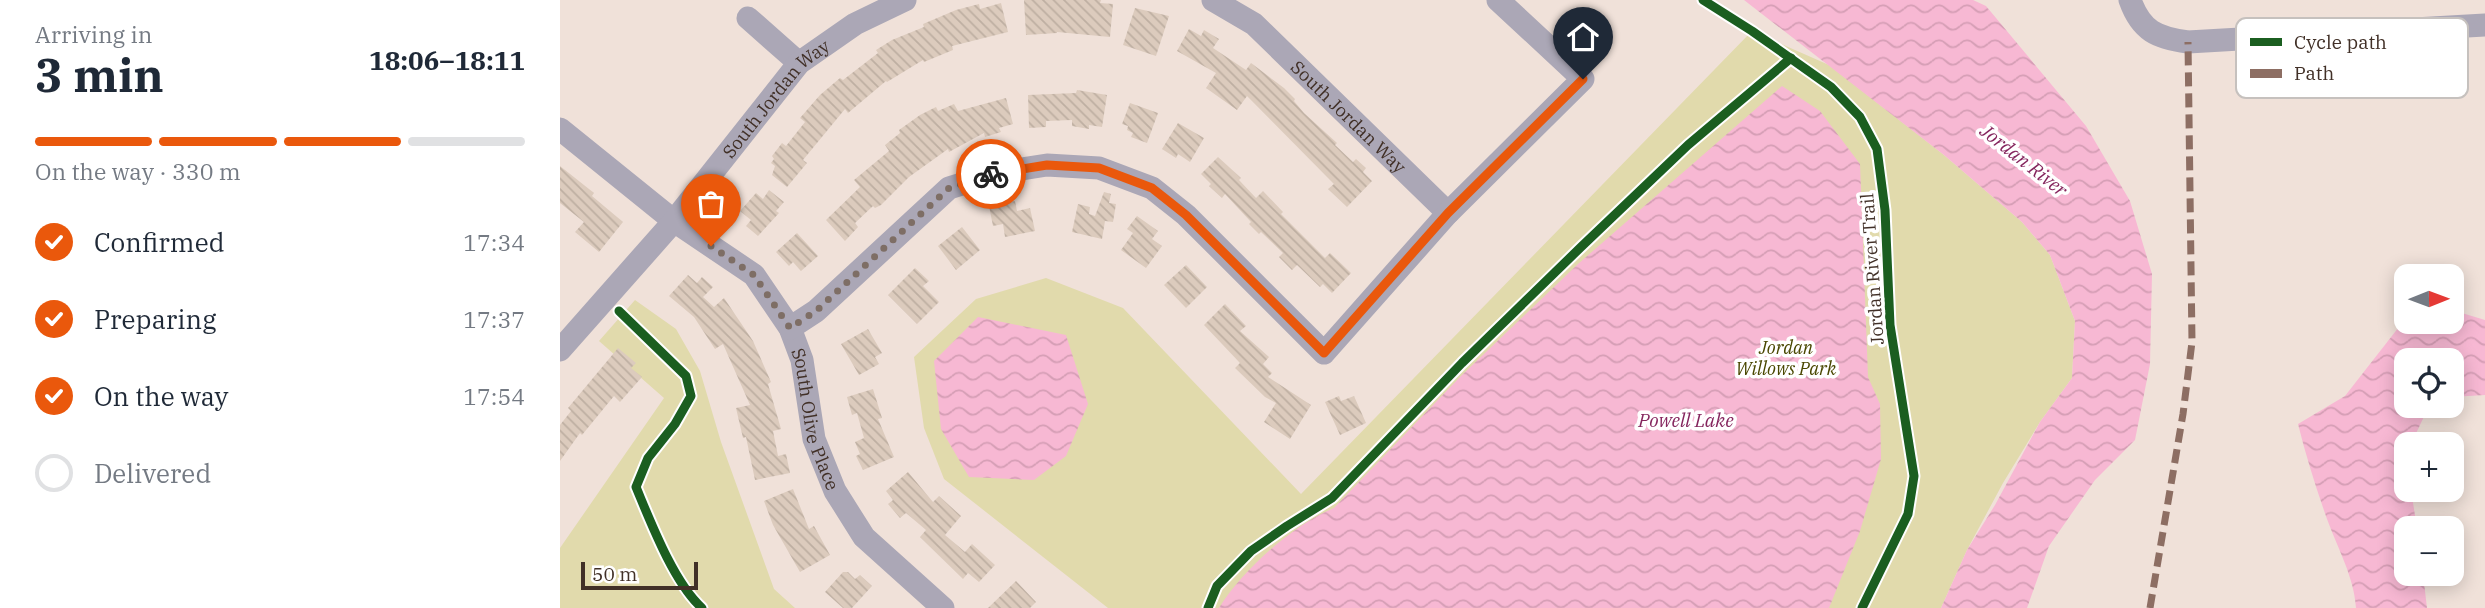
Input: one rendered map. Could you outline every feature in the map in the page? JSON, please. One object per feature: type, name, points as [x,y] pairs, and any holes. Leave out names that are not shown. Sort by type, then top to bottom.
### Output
[{"type":"street","name":"South Jordan Way","points":[[560,350],[674,221],[799,63],[855,24],[905,0]]},
{"type":"street","points":[[790,328],[825,303],[949,188],[997,173],[1047,165],[1099,168],[1152,188],[1186,215],[1324,353],[1448,213],[1583,79],[1498,0]]},
{"type":"street","points":[[2130,0],[2147,30],[2168,39],[2188,42],[2236,39]]},
{"type":"street","name":"South Jordan Way","points":[[1225,3],[1254,24],[1448,213]]},
{"type":"street","points":[[748,18],[799,63]]},
{"type":"street","name":"South Olive Place","points":[[560,129],[674,221],[754,275],[790,328],[802,360],[814,439],[835,491],[864,537],[943,608]]},
{"type":"green space","name":"Jordan Willows Park","points":[[1752,31],[1829,65],[1944,155],[2022,222],[2050,255],[2075,321],[2072,378],[2040,422],[2003,483],[1967,550],[1941,608],[1108,608],[944,479],[924,428],[914,357],[976,299],[1046,278],[1123,308],[1301,494]]},
{"type":"green space","points":[[635,300],[676,329],[700,371],[721,442],[774,589],[795,608],[560,608],[560,548],[664,398],[599,341]]},
{"type":"water","name":"Jordan River","points":[[1744,0],[1973,0],[1986,6],[2086,126],[2130,201],[2152,274],[2150,364],[2135,440],[2095,480],[2049,546],[2027,608],[1941,608],[1967,550],[2040,422],[2072,378],[2075,321],[2050,255],[2022,222],[1944,155]]},
{"type":"water","name":"Powell Lake","points":[[1782,86],[1820,111],[1860,164],[1868,377],[1880,404],[1881,459],[1860,531],[1829,608],[1219,608],[1241,579],[1270,550],[1302,525],[1334,508],[1461,376],[1578,264]]},
{"type":"water","points":[[2464,314],[2485,320],[2485,395],[2464,396],[2464,348],[2394,348],[2394,418],[2423,418],[2417,432],[2394,432],[2394,502],[2413,502],[2415,516],[2394,516],[2394,586],[2424,586],[2427,608],[2356,608],[2349,574],[2323,507],[2298,424],[2345,396],[2394,333],[2464,334]]},
{"type":"water","points":[[978,317],[1066,335],[1088,404],[1066,456],[1034,480],[969,477],[941,429],[934,361]]},
{"type":"building","points":[[1024,0],[1101,0],[1100,3],[1113,4],[1110,37],[1057,32],[1026,35]]},
{"type":"building","points":[[1001,3],[1008,32],[952,46],[953,50],[924,62],[923,60],[886,81],[848,113],[845,109],[803,160],[807,163],[787,187],[772,175],[775,166],[771,163],[774,159],[772,156],[782,143],[786,146],[805,122],[800,118],[820,95],[878,53],[876,50],[892,40],[924,27],[923,24],[956,10],[979,4],[980,9]]},
{"type":"building","points":[[1135,8],[1169,16],[1156,56],[1123,45]]},
{"type":"building","points":[[1189,29],[1201,36],[1204,30],[1219,39],[1213,48],[1246,70],[1251,63],[1284,88],[1304,113],[1337,143],[1335,145],[1353,162],[1356,159],[1366,168],[1363,172],[1372,181],[1347,207],[1328,189],[1334,184],[1247,96],[1237,110],[1206,88],[1216,73],[1177,51]]},
{"type":"building","points":[[1077,90],[1107,95],[1102,127],[1089,125],[1089,129],[1072,126],[1072,120],[1046,121],[1046,127],[1029,128],[1028,95],[1076,93]]},
{"type":"building","points":[[1006,98],[1013,124],[999,128],[1001,132],[985,137],[984,133],[949,152],[948,149],[909,177],[881,205],[875,208],[873,206],[855,223],[858,227],[845,241],[826,220],[860,187],[854,180],[889,151],[885,145],[900,133],[899,130],[920,115],[936,107],[938,111],[954,104],[958,111]]},
{"type":"building","points":[[1130,103],[1158,113],[1147,143],[1131,137],[1133,133],[1127,130],[1128,126],[1122,124]]},
{"type":"building","points":[[1178,123],[1204,138],[1190,162],[1178,154],[1176,158],[1162,149]]},
{"type":"building","points":[[1218,157],[1241,178],[1239,180],[1256,198],[1263,191],[1283,212],[1281,214],[1325,258],[1330,253],[1351,273],[1332,293],[1323,284],[1320,287],[1297,265],[1292,270],[1279,257],[1283,253],[1249,224],[1251,222],[1225,194],[1222,198],[1209,186],[1211,184],[1201,174]]},
{"type":"building","points":[[560,166],[594,193],[592,196],[623,222],[599,252],[575,232],[584,222],[560,203]]},
{"type":"building","points":[[769,190],[784,202],[776,211],[779,213],[758,236],[746,226],[751,220],[740,211],[756,193],[763,199]]},
{"type":"building","points":[[1104,192],[1111,194],[1109,203],[1116,204],[1113,222],[1105,221],[1102,239],[1072,232],[1078,204],[1090,207],[1089,214],[1095,216]]},
{"type":"building","points":[[1015,201],[1017,211],[1030,208],[1035,231],[1005,237],[1003,224],[993,226],[989,206]]},
{"type":"building","points":[[1137,216],[1158,231],[1152,239],[1162,246],[1146,268],[1121,250],[1133,233],[1127,229]]},
{"type":"building","points":[[962,227],[980,250],[956,270],[938,246]]},
{"type":"building","points":[[797,233],[818,256],[801,271],[793,262],[789,266],[776,252]]},
{"type":"building","points":[[1186,265],[1207,287],[1186,308],[1164,285]]},
{"type":"building","points":[[915,268],[929,281],[923,286],[939,302],[917,324],[888,295]]},
{"type":"building","points":[[688,275],[697,283],[702,277],[713,287],[703,297],[714,307],[724,298],[753,341],[771,382],[768,384],[781,429],[773,431],[778,456],[786,454],[790,473],[755,480],[746,437],[743,438],[736,408],[750,405],[723,344],[715,349],[694,317],[669,296]]},
{"type":"building","points":[[1225,304],[1246,326],[1240,331],[1269,357],[1263,364],[1272,373],[1268,377],[1311,405],[1290,439],[1264,422],[1276,403],[1265,397],[1235,368],[1240,363],[1204,325]]},
{"type":"building","points":[[868,329],[882,353],[875,357],[879,364],[859,375],[841,344]]},
{"type":"building","points":[[618,348],[636,363],[631,368],[642,377],[620,402],[614,396],[582,435],[580,433],[560,461],[560,425],[571,411],[568,408]]},
{"type":"building","points":[[873,389],[882,418],[878,419],[894,457],[863,470],[856,456],[860,454],[855,442],[864,438],[857,413],[852,415],[847,397]]},
{"type":"building","points":[[1339,396],[1341,401],[1354,396],[1366,423],[1340,435],[1325,402]]},
{"type":"building","points":[[908,472],[933,502],[939,496],[961,516],[945,535],[965,552],[972,544],[995,565],[979,582],[968,573],[963,579],[920,537],[926,530],[906,513],[900,518],[888,504],[893,500],[886,491]]},
{"type":"building","points":[[793,489],[809,529],[814,526],[830,555],[800,572],[773,525],[764,501]]},
{"type":"building","points":[[843,572],[848,572],[855,579],[860,575],[872,586],[852,608],[843,608],[825,592]]},
{"type":"building","points":[[1016,581],[1036,602],[1030,608],[988,608]]},
{"type":"marked path","points":[[2150,608],[2183,414],[2192,342],[2188,42]]},
{"type":"cycle path","name":"Jordan River Trail","points":[[1703,0],[1831,87],[1860,117],[1877,149],[1885,210],[1890,325],[1914,476],[1908,514],[1862,608]]},
{"type":"cycle path","points":[[1208,608],[1217,586],[1251,551],[1332,498],[1462,363],[1581,247],[1688,145],[1791,58]]},
{"type":"cycle path","points":[[619,311],[686,376],[691,396],[675,424],[648,458],[636,487],[673,568],[682,584],[702,608]]},
{"type":"way so far","points":[[711,246],[754,275],[790,328],[816,311],[949,188],[991,174]]},
{"type":"route","points":[[991,174],[1047,165],[1099,168],[1152,188],[1186,215],[1324,353],[1448,213],[1583,79]]}]
